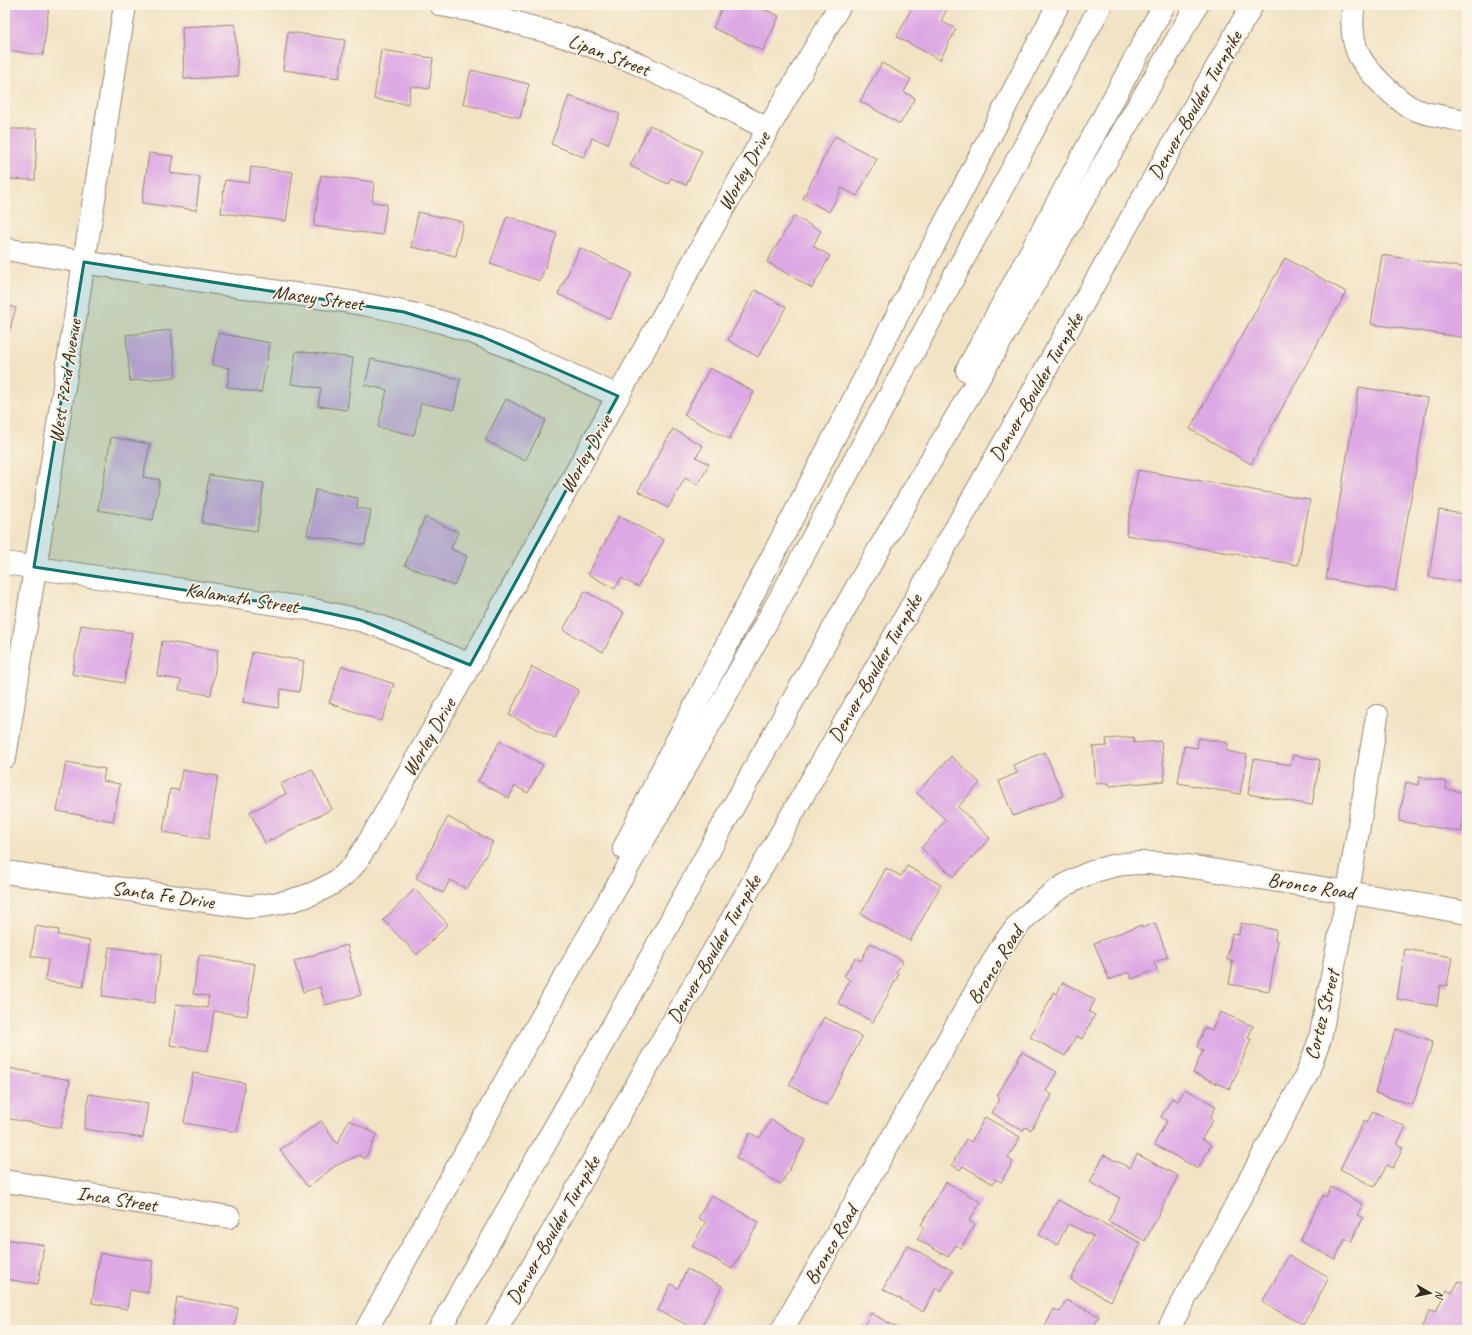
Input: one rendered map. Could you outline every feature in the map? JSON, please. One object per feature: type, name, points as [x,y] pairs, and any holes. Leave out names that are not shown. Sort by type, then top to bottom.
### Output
[{"type":"main road","name":"West 72nd Avenue","points":[[5,757],[34,567],[125,5]]},
{"type":"main road","name":"Lipan Street","points":[[441,5],[479,12],[576,40],[634,62],[708,98],[768,130]]},
{"type":"main road","name":"Worley Drive","points":[[319,890],[334,882],[351,867],[366,846],[470,665],[618,396],[840,5]]},
{"type":"main road","points":[[520,1055],[669,756],[1058,5]]},
{"type":"main road","points":[[366,1330],[520,1055],[728,692],[1101,5]]},
{"type":"main road","points":[[858,584],[980,346],[1164,5]]},
{"type":"main road","points":[[439,1330],[625,1004],[858,584],[1197,5]]},
{"type":"main road","name":"Denver–Boulder Turnpike","points":[[496,1330],[750,884],[915,600],[1252,5]]},
{"type":"main road","points":[[1354,5],[1354,43],[1358,55],[1377,80],[1396,98],[1415,109],[1438,116],[1467,121]]},
{"type":"main road","name":"Masey Street","points":[[5,249],[404,312],[445,323],[483,337],[618,396]]},
{"type":"main road","name":"Kalamath Street","points":[[5,563],[309,609],[360,620],[382,626],[470,665]]},
{"type":"main road","name":"Cortez Street","points":[[1168,1330],[1307,1074],[1320,1039],[1348,892],[1377,716]]},
{"type":"main road","name":"Bronco Road","points":[[782,1330],[1002,946],[1015,928],[1046,898],[1061,887],[1083,876],[1110,867],[1129,863],[1178,865],[1348,892],[1467,913]]},
{"type":"main road","name":"Santa Fe Drive","points":[[5,872],[247,907],[268,906],[290,902],[319,890]]},
{"type":"main road","name":"Inca Street","points":[[5,1182],[229,1217]]},
{"type":"highlighted area","points":[[84,262],[404,312],[483,337],[618,396],[470,665],[360,620],[309,609],[34,567]]},
{"type":"building","points":[[9,5],[49,5],[43,55],[5,50],[5,34]]},
{"type":"building","points":[[723,5],[755,5],[779,16],[763,51],[713,28]]},
{"type":"building","points":[[913,5],[949,5],[941,21],[956,29],[940,60],[897,37]]},
{"type":"building","points":[[235,24],[238,76],[184,79],[182,27]]},
{"type":"building","points":[[288,32],[345,40],[339,78],[283,70]]},
{"type":"building","points":[[381,50],[433,58],[429,89],[411,86],[408,104],[374,99]]},
{"type":"building","points":[[882,63],[911,79],[904,92],[915,98],[900,124],[860,101]]},
{"type":"building","points":[[471,70],[529,84],[520,118],[463,104]]},
{"type":"building","points":[[569,96],[620,114],[608,144],[592,138],[584,157],[551,144]]},
{"type":"building","points":[[650,125],[702,151],[686,185],[671,178],[668,184],[630,166]]},
{"type":"building","points":[[10,129],[37,129],[35,180],[5,179],[5,144],[9,144]]},
{"type":"building","points":[[835,136],[877,159],[857,196],[842,188],[829,212],[803,198]]},
{"type":"building","points":[[149,153],[173,156],[170,173],[200,177],[196,210],[142,203]]},
{"type":"building","points":[[251,167],[293,172],[286,221],[221,213],[225,180],[249,183]]},
{"type":"building","points":[[321,175],[374,182],[372,202],[387,204],[382,235],[314,226]]},
{"type":"building","points":[[418,212],[463,222],[456,256],[411,247]]},
{"type":"building","points":[[507,216],[557,234],[540,281],[490,264]]},
{"type":"building","points":[[794,216],[821,231],[813,246],[830,256],[812,288],[767,262]]},
{"type":"building","points":[[580,248],[632,273],[610,319],[558,294]]},
{"type":"building","points":[[1382,255],[1467,268],[1467,338],[1371,324]]},
{"type":"building","points":[[1285,258],[1346,292],[1251,464],[1190,429]]},
{"type":"building","points":[[755,290],[786,307],[758,357],[728,340]]},
{"type":"building","points":[[5,305],[16,308],[5,346]]},
{"type":"building","points":[[171,330],[176,377],[130,381],[126,335]]},
{"type":"building","points":[[218,333],[270,343],[261,393],[227,387],[230,368],[212,365]]},
{"type":"building","points":[[296,351],[353,358],[347,410],[318,406],[321,388],[291,384]]},
{"type":"building","points":[[371,359],[460,379],[454,410],[421,403],[414,435],[378,427],[387,390],[365,385]]},
{"type":"building","points":[[710,368],[754,392],[729,439],[684,415]]},
{"type":"building","points":[[1359,387],[1428,398],[1395,591],[1326,579]]},
{"type":"building","points":[[506,399],[546,420],[525,461],[485,440]]},
{"type":"building","points":[[673,429],[703,446],[696,457],[709,464],[698,485],[685,478],[668,508],[638,491]]},
{"type":"building","points":[[111,437],[150,444],[143,477],[160,480],[153,520],[98,510]]},
{"type":"building","points":[[1138,470],[1310,500],[1298,565],[1126,535]]},
{"type":"building","points":[[209,475],[264,483],[257,531],[202,523]]},
{"type":"building","points":[[315,490],[358,498],[357,508],[371,510],[365,545],[307,535]]},
{"type":"building","points":[[1439,510],[1467,515],[1467,583],[1429,577]]},
{"type":"building","points":[[619,516],[664,540],[638,587],[621,578],[615,589],[588,574]]},
{"type":"building","points":[[425,517],[458,532],[451,549],[467,556],[454,586],[405,565]]},
{"type":"building","points":[[585,591],[624,613],[603,652],[563,630]]},
{"type":"building","points":[[81,625],[132,633],[124,683],[72,674]]},
{"type":"building","points":[[162,641],[218,650],[211,695],[179,690],[181,680],[157,676]]},
{"type":"building","points":[[252,652],[304,661],[299,692],[281,689],[278,708],[243,702]]},
{"type":"building","points":[[342,666],[394,684],[382,721],[329,703]]},
{"type":"building","points":[[532,667],[579,690],[555,738],[509,715]]},
{"type":"building","points":[[1134,737],[1134,743],[1161,741],[1165,781],[1109,786],[1109,783],[1096,784],[1093,747],[1107,746],[1106,739]]},
{"type":"building","points":[[1199,738],[1228,743],[1227,751],[1247,755],[1240,794],[1178,783],[1184,746],[1197,748]]},
{"type":"building","points":[[500,741],[543,765],[528,793],[515,786],[509,798],[478,781]]},
{"type":"building","points":[[1045,752],[1063,796],[1013,816],[999,781],[1017,773],[1013,765]]},
{"type":"building","points":[[1293,755],[1320,760],[1312,805],[1248,794],[1254,759],[1291,765]]},
{"type":"building","points":[[951,756],[980,783],[958,807],[990,838],[954,877],[921,848],[946,820],[917,793]]},
{"type":"building","points":[[66,762],[105,769],[103,781],[120,784],[113,821],[57,811]]},
{"type":"building","points":[[312,769],[332,809],[265,843],[250,812],[286,794],[281,784]]},
{"type":"building","points":[[182,770],[218,776],[208,839],[163,832],[170,789],[179,790]]},
{"type":"building","points":[[1419,777],[1447,782],[1446,789],[1467,793],[1461,832],[1399,821],[1406,782],[1418,785]]},
{"type":"building","points":[[448,817],[493,842],[467,889],[450,880],[443,893],[416,878]]},
{"type":"building","points":[[907,866],[941,885],[910,941],[861,914],[886,868],[901,876]]},
{"type":"building","points":[[415,889],[448,924],[417,955],[383,920]]},
{"type":"building","points":[[1155,923],[1168,957],[1154,962],[1157,969],[1132,979],[1129,972],[1109,980],[1094,943],[1141,925],[1142,928]]},
{"type":"building","points":[[1241,923],[1276,930],[1275,941],[1278,941],[1269,991],[1229,984],[1233,962],[1227,960],[1232,933],[1239,935]]},
{"type":"building","points":[[36,926],[59,930],[58,935],[90,941],[83,987],[45,981],[48,959],[31,956]]},
{"type":"building","points":[[870,943],[903,961],[896,973],[899,974],[873,1022],[838,1003],[850,980],[844,976],[855,958],[861,961]]},
{"type":"building","points":[[347,945],[361,995],[325,1005],[320,987],[303,992],[294,961]]},
{"type":"building","points":[[109,947],[161,954],[155,1003],[102,996]]},
{"type":"building","points":[[1405,949],[1452,957],[1447,986],[1440,985],[1437,1006],[1397,999]]},
{"type":"building","points":[[199,955],[255,964],[247,1016],[214,1011],[208,1051],[170,1045],[176,1004],[207,1008],[209,996],[193,994]]},
{"type":"building","points":[[1063,982],[1095,1000],[1089,1012],[1095,1015],[1082,1039],[1076,1036],[1065,1056],[1030,1037],[1054,992],[1057,994]]},
{"type":"building","points":[[1220,1012],[1253,1026],[1248,1038],[1251,1039],[1230,1089],[1193,1073],[1203,1050],[1197,1047],[1205,1027],[1212,1030]]},
{"type":"building","points":[[824,1017],[862,1037],[827,1105],[789,1085]]},
{"type":"building","points":[[1396,1029],[1433,1041],[1413,1105],[1375,1093]]},
{"type":"building","points":[[1022,1052],[1057,1072],[1046,1091],[1052,1095],[1031,1130],[1025,1127],[1023,1131],[992,1113],[1000,1097],[997,1096]]},
{"type":"building","points":[[9,1068],[70,1080],[61,1128],[5,1118],[5,1089]]},
{"type":"building","points":[[193,1073],[245,1083],[237,1132],[184,1123]]},
{"type":"building","points":[[1185,1089],[1216,1106],[1210,1118],[1213,1120],[1202,1139],[1211,1145],[1198,1169],[1154,1144],[1167,1121],[1161,1117],[1172,1098],[1178,1101]]},
{"type":"building","points":[[89,1094],[148,1103],[143,1138],[84,1129]]},
{"type":"building","points":[[1373,1111],[1406,1127],[1397,1144],[1403,1148],[1393,1168],[1387,1165],[1375,1187],[1340,1169],[1364,1121],[1367,1123]]},
{"type":"building","points":[[985,1117],[1020,1137],[1008,1158],[1013,1162],[1001,1182],[996,1179],[993,1184],[963,1166],[960,1170],[952,1165],[966,1139],[971,1142]]},
{"type":"building","points":[[349,1120],[377,1134],[365,1159],[359,1155],[335,1166],[308,1187],[280,1150],[321,1121],[337,1144]]},
{"type":"building","points":[[771,1120],[806,1140],[781,1184],[736,1158],[750,1133],[760,1138]]},
{"type":"building","points":[[1137,1154],[1178,1176],[1145,1241],[1108,1221],[1120,1198],[1090,1182],[1104,1155],[1130,1168]]},
{"type":"building","points":[[946,1182],[981,1202],[969,1221],[975,1225],[961,1248],[956,1245],[948,1257],[917,1239],[924,1227],[921,1225]]},
{"type":"building","points":[[1331,1187],[1363,1204],[1357,1215],[1363,1218],[1351,1242],[1345,1239],[1335,1259],[1300,1241],[1323,1195],[1326,1197]]},
{"type":"building","points":[[711,1195],[759,1222],[732,1269],[692,1246],[706,1222],[698,1218]]},
{"type":"building","points":[[1058,1200],[1141,1243],[1111,1301],[1071,1280],[1093,1236],[1068,1224],[1057,1245],[1039,1235]]},
{"type":"building","points":[[5,1239],[44,1245],[38,1284],[5,1279]]},
{"type":"building","points":[[907,1245],[953,1271],[941,1291],[936,1288],[923,1312],[883,1289]]},
{"type":"building","points":[[100,1253],[153,1261],[148,1293],[130,1290],[127,1309],[92,1303]]},
{"type":"building","points":[[1289,1255],[1329,1278],[1303,1325],[1262,1302]]},
{"type":"building","points":[[687,1269],[722,1286],[700,1330],[697,1330],[658,1310],[671,1284],[678,1288]]},
{"type":"building","points":[[1459,1281],[1467,1285],[1467,1330],[1420,1330],[1430,1310],[1435,1312],[1447,1290],[1452,1293]]},
{"type":"building","points":[[177,1297],[238,1308],[234,1330],[172,1330]]},
{"type":"building","points":[[1066,1300],[1099,1316],[1093,1328],[1098,1330],[1043,1330],[1054,1309],[1060,1312]]},
{"type":"building","points":[[871,1313],[902,1330],[862,1330]]}]
